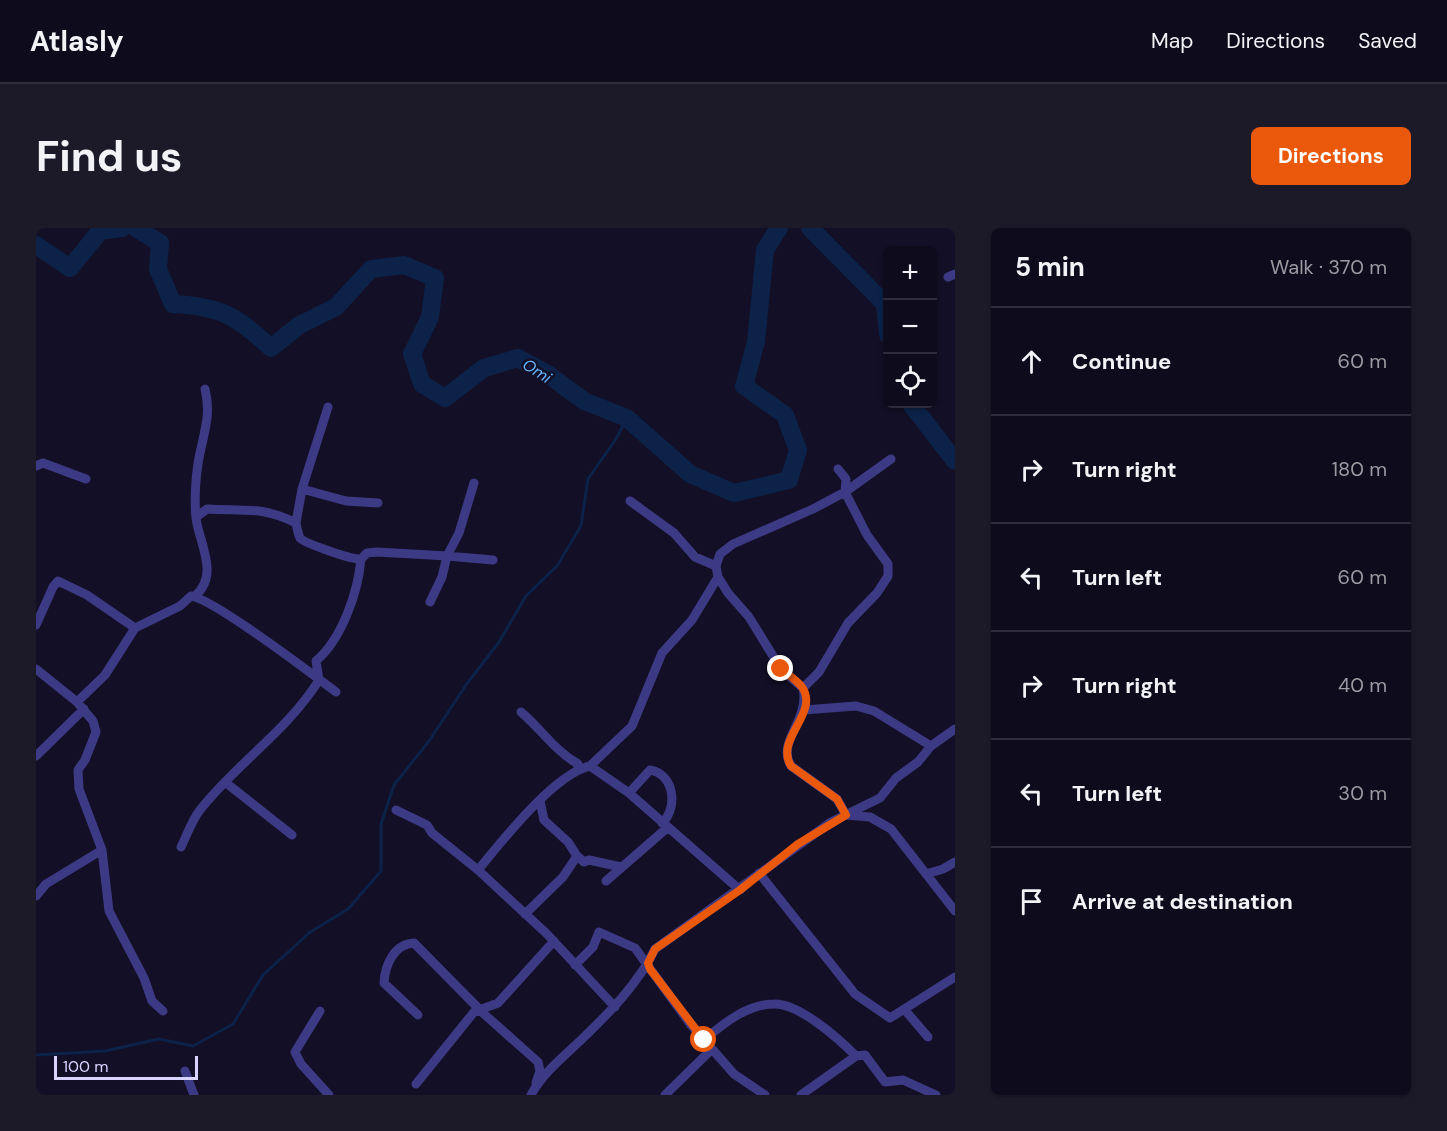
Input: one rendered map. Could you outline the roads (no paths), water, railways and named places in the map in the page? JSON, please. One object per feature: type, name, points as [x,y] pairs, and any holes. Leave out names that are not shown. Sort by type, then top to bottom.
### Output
[{"type":"street","points":[[36,756],[105,675],[135,628],[201,591],[208,570],[196,517],[200,454],[210,413],[205,389]]},
{"type":"street","points":[[328,407],[302,489],[296,523],[301,539],[307,543],[325,547],[352,560],[361,560]]},
{"type":"street","points":[[846,815],[837,799],[791,766],[787,759],[787,745],[804,710],[803,688],[781,669],[749,617],[718,577],[716,566],[720,554],[733,544],[813,509],[845,492],[891,459]]},
{"type":"street","points":[[36,466],[43,463],[86,479]]},
{"type":"street","points":[[803,688],[819,672],[848,623],[877,593],[888,576],[888,564],[867,535],[845,492],[846,478],[838,469]]},
{"type":"street","points":[[430,602],[442,577],[447,556],[459,533],[474,483]]},
{"type":"street","points":[[302,489],[346,501],[378,503]]},
{"type":"street","points":[[630,501],[674,533],[695,556],[716,566]]},
{"type":"street","points":[[196,517],[207,509],[265,510],[278,513],[296,523]]},
{"type":"street","points":[[181,847],[199,811],[286,722],[319,680],[316,661],[324,654],[351,606],[359,585],[361,560],[367,553],[493,560]]},
{"type":"street","points":[[478,870],[516,824],[540,801],[578,769],[590,766],[632,726],[662,653],[692,620],[718,577]]},
{"type":"street","points":[[36,625],[58,581],[87,595],[135,628]]},
{"type":"street","points":[[195,596],[239,623],[336,692]]},
{"type":"street","points":[[36,669],[93,720],[96,732],[78,770],[79,789],[102,850],[101,860],[109,911],[144,978],[152,1001],[163,1011]]},
{"type":"street","points":[[804,710],[856,706],[874,711],[932,746]]},
{"type":"street","points":[[521,712],[542,730],[547,741],[561,754],[578,764],[578,769]]},
{"type":"street","points":[[533,1092],[615,1007],[648,963],[655,949],[740,890],[759,873],[823,827],[880,798],[896,778],[955,729]]},
{"type":"street","points":[[590,766],[629,793],[664,826],[740,890]]},
{"type":"street","points":[[606,881],[664,826],[670,816],[673,799],[669,785],[657,771],[650,770],[629,793]]},
{"type":"street","points":[[225,782],[292,835]]},
{"type":"street","points":[[540,801],[544,820],[584,862],[589,860],[621,867]]},
{"type":"street","points":[[396,810],[427,825],[432,833],[478,870],[554,941],[615,1007]]},
{"type":"street","points":[[846,815],[870,817],[891,829],[955,912]]},
{"type":"street","points":[[36,896],[46,884],[102,850]]},
{"type":"street","points":[[525,914],[563,877],[577,856]]},
{"type":"street","points":[[926,874],[943,870],[955,862]]},
{"type":"street","points":[[759,873],[855,994],[890,1018],[955,977]]},
{"type":"street","points":[[575,965],[593,947],[599,932],[635,948],[704,1040],[734,1074],[765,1095]]},
{"type":"street","points":[[416,1084],[474,1012],[498,1003],[554,941]]},
{"type":"street","points":[[418,1015],[384,982],[385,970],[398,948],[404,943],[414,942],[479,1010],[538,1062],[540,1071],[533,1092]]},
{"type":"street","points":[[704,1040],[728,1019],[776,1004],[793,1010],[817,1024],[838,1038],[856,1056]]},
{"type":"street","points":[[904,1009],[928,1037]]},
{"type":"street","points":[[320,1011],[295,1052],[301,1064],[329,1095]]},
{"type":"street","points":[[665,1095],[712,1049]]},
{"type":"street","points":[[801,1095],[856,1056],[865,1055],[885,1082],[903,1080],[936,1095]]},
{"type":"street","points":[[185,1071],[194,1095]]},
{"type":"waterway","name":"Omi","points":[[36,245],[70,268],[100,231],[122,228]]},
{"type":"waterway","name":"Omi","points":[[136,228],[160,243],[158,269],[173,304],[216,310],[248,328],[271,348],[298,326],[336,307],[371,269],[404,265],[435,278],[430,317],[412,354],[422,384],[445,398],[484,368],[518,358],[549,375],[584,401],[627,418],[690,474],[734,493],[789,480],[798,450],[785,415],[744,386],[756,342],[765,250],[779,228]]},
{"type":"waterway","name":"Omi","points":[[810,228],[883,302]]},
{"type":"waterway","name":"Omi","points":[[914,408],[955,461]]},
{"type":"waterway","points":[[36,1055],[105,1051],[159,1039],[193,1046],[233,1024],[263,975],[309,933],[348,909],[381,871],[381,824],[394,785],[429,741],[466,685],[499,642],[526,596],[557,566],[581,526],[588,479],[616,439],[627,418]]}]
